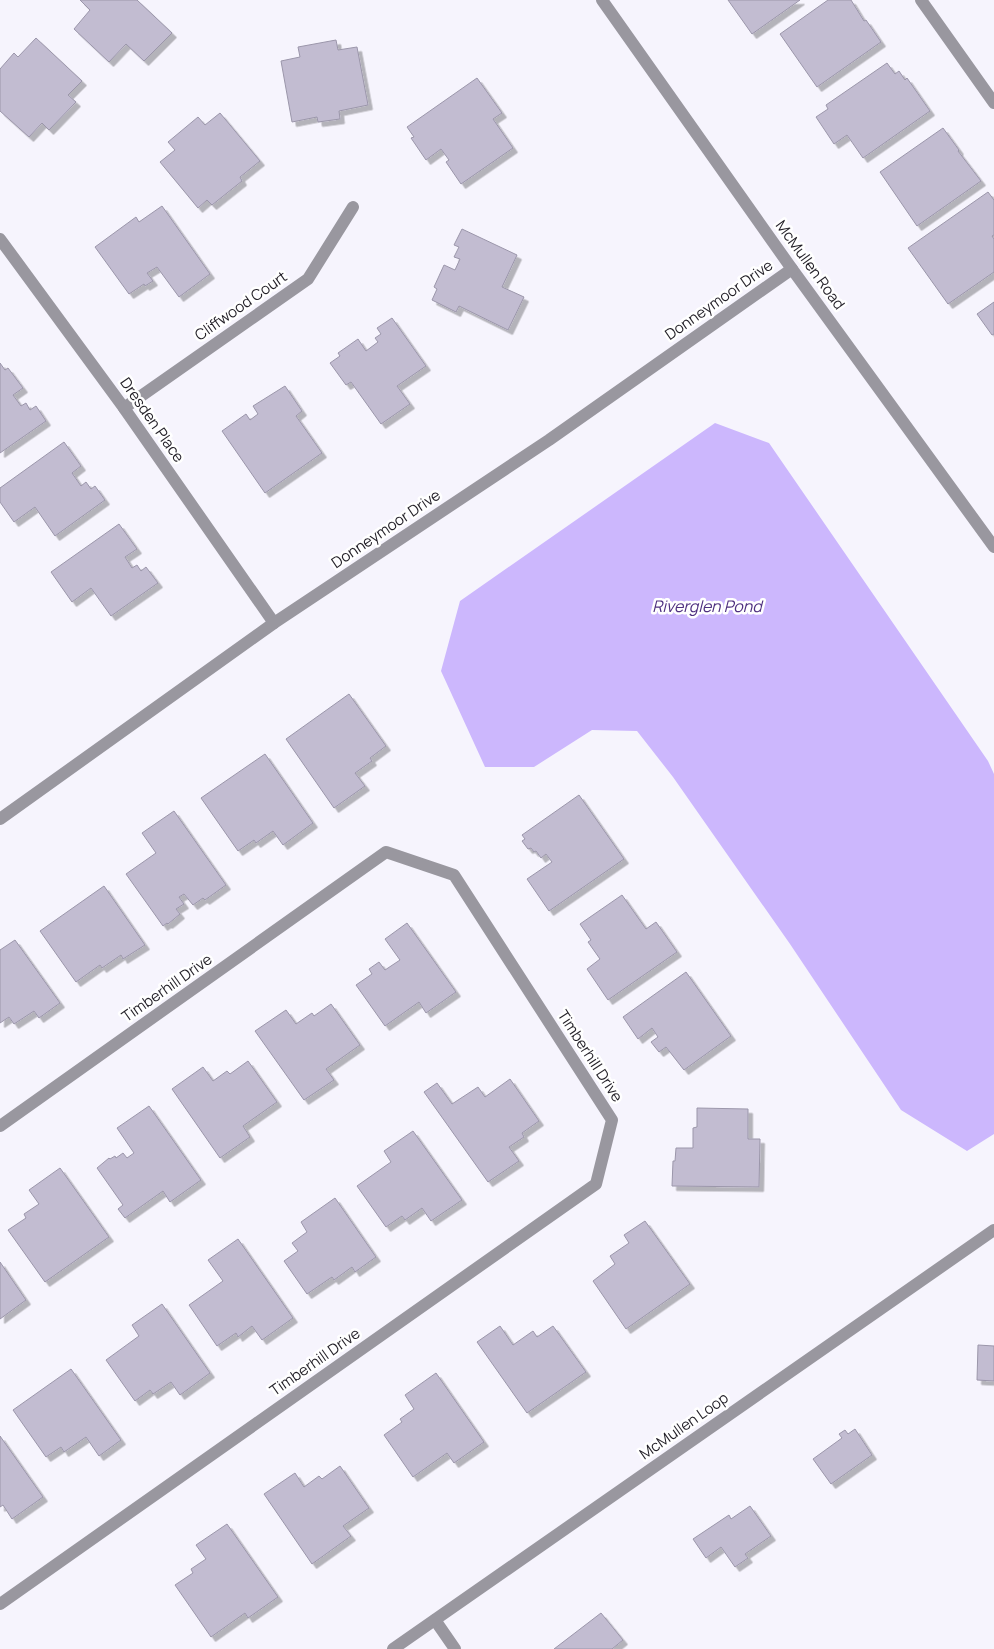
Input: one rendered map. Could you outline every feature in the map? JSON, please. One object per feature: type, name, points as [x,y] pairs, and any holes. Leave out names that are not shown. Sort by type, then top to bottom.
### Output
[{"type":"street","name":"McMullen Road","points":[[602,0],[792,269],[994,547]]},
{"type":"street","points":[[921,0],[994,104]]},
{"type":"street","name":"Cliffwood Court","points":[[124,408],[308,279],[353,207]]},
{"type":"street","name":"Dresden Place","points":[[0,239],[124,408],[274,623]]},
{"type":"street","name":"Donneymoor Drive","points":[[0,819],[274,623],[549,440],[792,269]]},
{"type":"street","name":"Timberhill Drive","points":[[0,1126],[386,852],[454,875],[612,1120],[596,1184],[0,1604]]},
{"type":"street","name":"McMullen Loop","points":[[393,1649],[994,1230]]},
{"type":"street","points":[[435,1620],[455,1649]]},
{"type":"water","name":"Riverglen Pond","points":[[715,423],[769,443],[988,761],[994,774],[994,1134],[967,1151],[901,1110],[790,944],[673,777],[637,731],[592,730],[534,767],[485,767],[441,671],[460,601]]},
{"type":"building","points":[[80,0],[137,0],[172,33],[144,61],[126,44],[109,62],[74,29],[90,10]]},
{"type":"building","points":[[728,0],[800,0],[752,34]]},
{"type":"building","points":[[828,0],[851,0],[864,21],[866,20],[881,42],[817,87],[780,34]]},
{"type":"building","points":[[36,38],[82,81],[68,95],[76,102],[49,130],[42,123],[29,137],[0,111],[0,69],[14,53],[18,57]]},
{"type":"building","points":[[336,40],[338,50],[357,47],[368,105],[339,111],[340,119],[318,122],[317,117],[292,122],[281,61],[300,57],[298,47]]},
{"type":"building","points":[[887,63],[895,74],[899,71],[905,80],[907,78],[930,111],[863,158],[847,135],[834,144],[816,117],[828,109],[826,105]]},
{"type":"building","points":[[477,78],[502,113],[493,119],[513,148],[461,184],[446,162],[449,160],[441,149],[426,160],[411,138],[414,137],[407,127]]},
{"type":"building","points":[[220,113],[260,161],[240,177],[242,181],[212,205],[207,200],[198,208],[160,162],[175,150],[168,142],[198,117],[205,125]]},
{"type":"building","points":[[943,128],[981,181],[917,226],[880,172]]},
{"type":"building","points":[[988,192],[994,200],[994,235],[992,236],[994,239],[994,272],[948,304],[908,248]]},
{"type":"building","points":[[162,206],[210,274],[179,297],[157,267],[147,273],[153,281],[145,286],[144,284],[129,294],[95,247],[136,217],[139,222]]},
{"type":"building","points":[[462,229],[517,255],[502,287],[524,297],[508,330],[459,306],[456,312],[432,300],[437,289],[434,287],[444,265],[455,270],[460,259],[454,257],[459,247],[454,245]]},
{"type":"building","points":[[994,302],[994,334],[992,335],[977,314]]},
{"type":"building","points":[[392,318],[426,366],[397,386],[410,404],[381,424],[351,382],[346,385],[330,363],[340,356],[338,353],[358,339],[366,351],[378,342],[375,338],[381,334],[377,328]]},
{"type":"building","points":[[0,363],[5,370],[8,368],[23,388],[13,395],[21,406],[26,403],[30,410],[36,406],[46,421],[0,453]]},
{"type":"building","points":[[285,386],[302,411],[296,416],[322,453],[265,493],[222,431],[246,414],[250,420],[258,414],[253,406]]},
{"type":"building","points":[[64,442],[81,466],[72,473],[81,486],[86,482],[91,489],[95,486],[105,500],[55,536],[35,507],[14,522],[0,502],[0,488]]},
{"type":"building","points":[[119,524],[137,549],[125,557],[132,568],[137,565],[141,571],[146,567],[158,583],[111,616],[91,588],[72,602],[51,572]]},
{"type":"building","points":[[349,694],[386,746],[370,758],[372,761],[355,773],[365,786],[334,808],[286,739]]},
{"type":"building","points":[[265,754],[313,823],[283,845],[273,831],[256,843],[254,840],[238,851],[201,798]]},
{"type":"building","points":[[579,795],[624,859],[549,911],[527,879],[552,862],[546,854],[541,858],[536,851],[534,852],[531,848],[528,849],[522,841],[525,839],[522,835]]},
{"type":"building","points":[[174,811],[226,885],[205,900],[203,898],[193,905],[184,894],[179,897],[184,904],[176,909],[180,914],[163,926],[126,874],[156,853],[142,833]]},
{"type":"building","points":[[104,886],[145,945],[123,959],[121,955],[102,968],[100,965],[76,982],[40,931]]},
{"type":"building","points":[[622,895],[646,929],[656,922],[677,952],[608,1000],[587,969],[600,959],[588,942],[591,940],[580,924]]},
{"type":"building","points":[[407,923],[456,992],[426,1013],[419,1002],[385,1026],[356,985],[372,974],[369,969],[379,962],[385,970],[400,960],[385,939]]},
{"type":"building","points":[[15,940],[60,1003],[39,1018],[34,1011],[14,1024],[9,1017],[0,1023],[0,950]]},
{"type":"building","points":[[686,972],[731,1036],[684,1070],[666,1047],[659,1052],[651,1042],[658,1037],[652,1028],[638,1039],[623,1017]]},
{"type":"building","points":[[331,1004],[360,1045],[326,1069],[334,1080],[304,1100],[255,1031],[286,1010],[296,1024],[312,1013],[314,1016]]},
{"type":"building","points":[[248,1061],[277,1102],[243,1126],[250,1137],[220,1158],[172,1089],[203,1067],[213,1081],[227,1071],[230,1074]]},
{"type":"building","points":[[510,1079],[539,1121],[522,1133],[524,1137],[509,1147],[519,1161],[488,1182],[424,1092],[437,1083],[452,1104],[478,1087],[485,1097]]},
{"type":"building","points":[[149,1106],[201,1180],[170,1202],[163,1191],[125,1218],[118,1209],[123,1205],[97,1168],[109,1158],[115,1156],[116,1158],[123,1153],[127,1158],[134,1153],[117,1128]]},
{"type":"building","points":[[697,1108],[748,1109],[748,1139],[760,1139],[759,1187],[672,1186],[673,1161],[675,1161],[676,1148],[693,1148],[693,1128],[697,1127]]},
{"type":"building","points":[[413,1131],[462,1200],[431,1221],[422,1208],[405,1220],[402,1216],[386,1227],[357,1186],[391,1162],[384,1151]]},
{"type":"building","points":[[60,1168],[109,1237],[45,1282],[8,1230],[26,1218],[24,1214],[39,1204],[29,1190]]},
{"type":"building","points":[[335,1198],[376,1257],[355,1272],[352,1267],[334,1280],[332,1277],[307,1294],[284,1261],[298,1251],[292,1243],[307,1232],[301,1222]]},
{"type":"building","points":[[645,1221],[690,1284],[626,1329],[593,1281],[615,1264],[610,1256],[629,1243],[624,1235]]},
{"type":"building","points":[[238,1239],[293,1318],[262,1340],[252,1326],[238,1337],[236,1333],[217,1346],[189,1305],[223,1281],[208,1260]]},
{"type":"building","points":[[0,1262],[26,1300],[0,1319]]},
{"type":"building","points":[[162,1304],[210,1373],[180,1395],[171,1382],[153,1394],[150,1390],[135,1401],[106,1360],[139,1336],[132,1325]]},
{"type":"building","points":[[500,1326],[513,1345],[533,1331],[537,1337],[553,1326],[586,1372],[527,1413],[477,1342]]},
{"type":"building","points":[[978,1345],[994,1346],[994,1381],[977,1380]]},
{"type":"building","points":[[71,1369],[121,1440],[99,1456],[86,1437],[64,1452],[61,1447],[46,1457],[13,1410]]},
{"type":"building","points":[[436,1373],[484,1442],[454,1463],[447,1453],[413,1477],[384,1435],[402,1422],[400,1419],[414,1409],[405,1395]]},
{"type":"building","points":[[855,1429],[872,1455],[831,1484],[813,1459],[842,1438],[839,1434],[845,1430],[848,1434]]},
{"type":"building","points":[[0,1436],[43,1497],[12,1519],[3,1505],[0,1507]]},
{"type":"building","points":[[340,1466],[369,1508],[343,1526],[351,1536],[312,1564],[264,1494],[295,1473],[304,1487],[319,1476],[322,1479]]},
{"type":"building","points":[[750,1506],[771,1536],[745,1554],[748,1558],[735,1567],[721,1547],[706,1558],[693,1539],[729,1515],[731,1519]]},
{"type":"building","points":[[227,1524],[278,1597],[248,1618],[245,1613],[211,1637],[175,1585],[193,1573],[191,1569],[206,1559],[196,1545]]},
{"type":"building","points":[[601,1613],[623,1640],[612,1649],[554,1649]]}]
